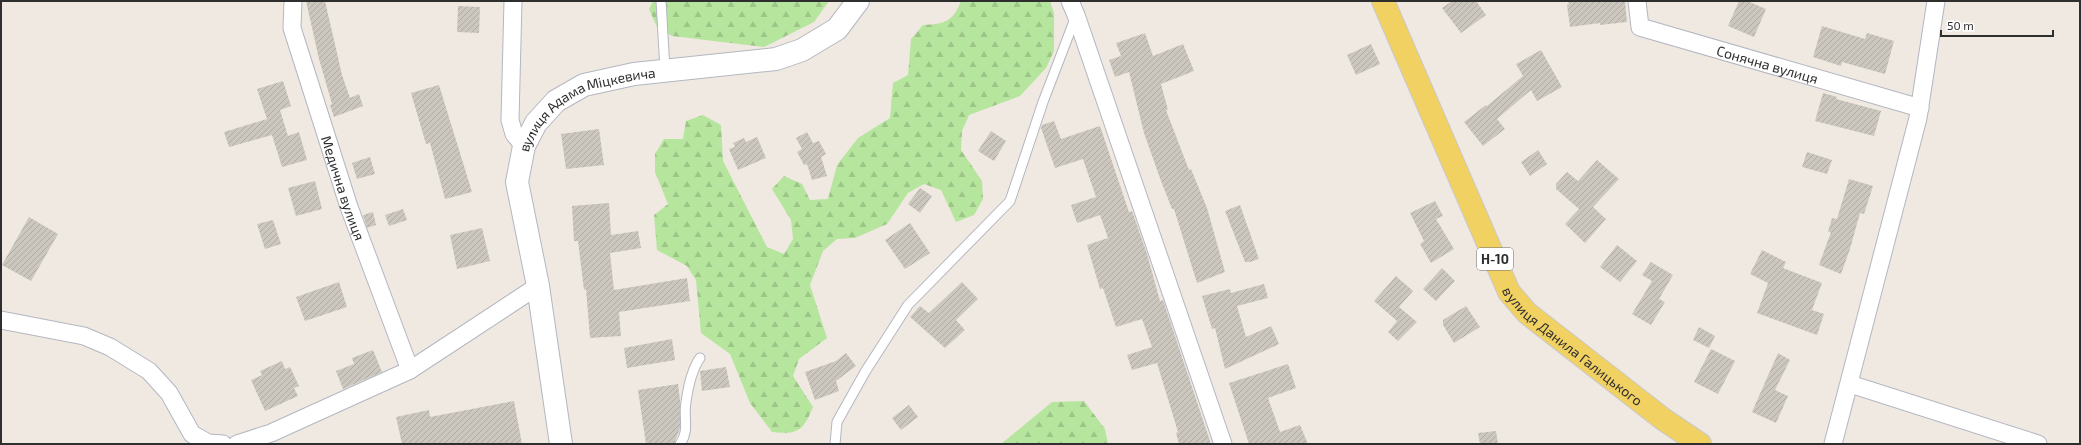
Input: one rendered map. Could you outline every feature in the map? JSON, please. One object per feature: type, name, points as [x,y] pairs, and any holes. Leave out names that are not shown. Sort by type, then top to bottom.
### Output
[{"type":"main road","name":"вулиця Данила Галицького","points":[[1383,1],[1509,292],[1527,313],[1663,419],[1700,444]]},
{"type":"street","name":"Медична вулиця","points":[[293,1],[292,28],[344,192],[410,370]]},
{"type":"street","points":[[513,1],[510,120],[514,134],[524,146]]},
{"type":"street","name":"вулиця Адама Міцкевича","points":[[561,444],[538,286],[517,182],[524,146],[536,123],[556,101],[584,85],[634,74],[776,59],[802,50],[837,29],[858,1]]},
{"type":"street","name":"Сонячна вулиця","points":[[1637,1],[1640,27],[1920,108]]},
{"type":"street","points":[[1833,444],[1850,384],[1920,108],[1936,1]]},
{"type":"street","points":[[1073,8],[1223,444]]},
{"type":"street","points":[[237,444],[271,434],[410,370],[538,286]]},
{"type":"street","points":[[1,320],[84,336],[110,347],[149,371],[169,393],[181,418],[192,434],[208,443],[223,444]]},
{"type":"street","points":[[1850,384],[2038,444]]},
{"type":"lane","points":[[661,1],[665,70]]},
{"type":"lane","points":[[835,444],[837,422],[865,372],[908,305],[1010,201],[1073,8]]},
{"type":"lane","points":[[680,444],[686,432],[685,403],[695,365],[700,358]]},
{"type":"green space","points":[[653,1],[829,1],[814,22],[764,47],[672,36],[657,27],[649,9]]},
{"type":"green space","points":[[961,1],[1050,1],[1054,13],[1054,51],[1046,68],[1020,96],[969,115],[962,131],[961,150],[982,181],[983,199],[974,215],[956,222],[941,190],[924,184],[908,193],[887,224],[855,238],[837,239],[823,251],[810,285],[827,338],[799,359],[793,376],[813,407],[806,421],[798,430],[788,433],[772,432],[750,403],[730,354],[701,333],[696,280],[687,266],[657,250],[654,215],[668,204],[655,172],[655,154],[664,139],[683,139],[686,121],[703,115],[721,125],[723,161],[767,247],[784,254],[793,239],[791,220],[772,189],[784,176],[802,184],[810,200],[828,199],[837,165],[858,138],[890,118],[893,83],[908,75],[911,39],[923,25],[942,23],[951,18]]},
{"type":"green space","points":[[1084,401],[1105,429],[1108,444],[1001,444],[1052,402]]},
{"type":"building","points":[[306,1],[325,1],[342,75],[350,98],[359,94],[363,106],[334,117]]},
{"type":"building","points":[[1452,1],[1476,1],[1486,15],[1461,33],[1442,8]]},
{"type":"building","points":[[1568,1],[1625,1],[1627,22],[1600,25],[1600,23],[1570,27],[1567,5],[1569,4]]},
{"type":"building","points":[[1739,1],[1747,1],[1766,9],[1754,37],[1728,26]]},
{"type":"building","points":[[458,6],[480,7],[479,33],[457,32]]},
{"type":"building","points":[[1822,26],[1865,39],[1867,33],[1894,41],[1885,74],[1842,62],[1841,66],[1813,57]]},
{"type":"building","points":[[1145,33],[1153,56],[1183,44],[1194,71],[1161,84],[1168,110],[1166,110],[1189,170],[1191,169],[1207,208],[1225,272],[1197,283],[1174,209],[1172,209],[1144,133],[1129,72],[1115,77],[1109,60],[1121,56],[1116,43]]},
{"type":"building","points":[[1371,44],[1380,64],[1356,75],[1347,55]]},
{"type":"building","points":[[1541,50],[1562,87],[1537,101],[1531,90],[1497,119],[1505,129],[1483,146],[1464,122],[1486,105],[1487,106],[1523,76],[1516,64]]},
{"type":"building","points":[[283,81],[291,106],[280,110],[288,136],[299,132],[307,160],[282,167],[272,135],[229,147],[224,132],[267,119],[257,89]]},
{"type":"building","points":[[439,85],[472,192],[445,199],[430,143],[426,144],[411,93]]},
{"type":"building","points":[[1823,93],[1837,97],[1836,99],[1881,111],[1874,136],[1815,121]]},
{"type":"building","points":[[1054,121],[1061,139],[1100,126],[1129,212],[1132,211],[1147,254],[1160,301],[1163,300],[1211,444],[1179,444],[1176,433],[1178,432],[1157,363],[1132,370],[1127,355],[1152,347],[1142,319],[1116,327],[1103,288],[1100,289],[1087,245],[1108,238],[1100,215],[1077,223],[1071,205],[1096,197],[1083,159],[1055,168],[1041,128],[1042,125]]},
{"type":"building","points":[[599,129],[604,165],[566,169],[561,134]]},
{"type":"building","points":[[991,131],[1006,141],[994,161],[978,151]]},
{"type":"building","points":[[807,132],[813,143],[819,141],[826,154],[821,157],[827,176],[812,180],[807,164],[804,165],[797,152],[802,149],[796,138]]},
{"type":"building","points":[[757,137],[766,158],[738,170],[729,149],[735,147],[733,143],[744,138],[746,142]]},
{"type":"building","points":[[1538,150],[1547,164],[1530,176],[1521,162]]},
{"type":"building","points":[[1807,152],[1832,160],[1827,174],[1802,167]]},
{"type":"building","points":[[370,157],[375,174],[357,179],[352,163]]},
{"type":"building","points":[[1597,160],[1619,179],[1593,207],[1606,219],[1585,243],[1565,224],[1579,209],[1556,189],[1556,184],[1567,172],[1578,181]]},
{"type":"building","points":[[1849,179],[1873,186],[1864,214],[1860,213],[1841,274],[1819,265],[1831,232],[1828,232],[1832,218],[1837,219]]},
{"type":"building","points":[[315,181],[322,209],[296,216],[288,188]]},
{"type":"building","points":[[920,188],[932,196],[920,213],[908,204]]},
{"type":"building","points":[[1435,201],[1443,216],[1436,219],[1454,249],[1431,263],[1420,244],[1424,241],[1410,213]]},
{"type":"building","points":[[609,203],[611,235],[638,231],[641,248],[610,253],[614,290],[687,278],[690,301],[619,312],[621,336],[590,338],[586,289],[584,290],[578,241],[574,241],[572,206]]},
{"type":"building","points":[[1240,205],[1259,259],[1250,262],[1245,262],[1225,211]]},
{"type":"building","points":[[403,209],[407,220],[389,226],[385,215]]},
{"type":"building","points":[[373,212],[376,225],[367,228],[363,215]]},
{"type":"building","points":[[29,217],[58,234],[31,281],[2,265]]},
{"type":"building","points":[[273,220],[281,244],[265,249],[257,224]]},
{"type":"building","points":[[910,223],[930,253],[905,269],[885,240]]},
{"type":"building","points":[[482,228],[490,261],[457,269],[450,235]]},
{"type":"building","points":[[1617,245],[1637,261],[1620,282],[1600,267]]},
{"type":"building","points":[[1762,250],[1786,262],[1783,268],[1822,283],[1812,310],[1824,314],[1817,335],[1757,313],[1768,283],[1750,274]]},
{"type":"building","points":[[1651,262],[1673,275],[1659,299],[1665,302],[1651,325],[1632,314],[1652,281],[1642,275]]},
{"type":"building","points":[[1442,268],[1455,281],[1436,301],[1423,289]]},
{"type":"building","points":[[1396,276],[1413,291],[1399,307],[1417,322],[1398,341],[1388,332],[1397,321],[1374,301]]},
{"type":"building","points":[[339,282],[347,307],[305,321],[296,297]]},
{"type":"building","points":[[962,282],[978,299],[956,320],[965,330],[945,348],[910,317],[920,306],[929,313]]},
{"type":"building","points":[[1264,284],[1268,298],[1237,306],[1246,337],[1271,326],[1279,344],[1225,369],[1215,328],[1212,329],[1202,296],[1230,289],[1231,293]]},
{"type":"building","points":[[1466,306],[1480,327],[1454,343],[1443,325],[1443,320]]},
{"type":"building","points":[[1699,327],[1715,336],[1709,348],[1693,340]]},
{"type":"building","points":[[672,339],[675,360],[627,368],[624,348]]},
{"type":"building","points":[[1711,349],[1735,361],[1718,394],[1694,382]]},
{"type":"building","points":[[373,350],[382,372],[343,389],[336,371],[354,364],[352,358]]},
{"type":"building","points":[[846,353],[856,366],[836,381],[839,391],[815,400],[805,372],[836,361]]},
{"type":"building","points":[[1778,353],[1790,360],[1775,390],[1788,396],[1776,423],[1752,412]]},
{"type":"building","points":[[282,361],[285,369],[290,367],[299,386],[294,388],[298,396],[265,411],[251,380],[262,375],[260,371]]},
{"type":"building","points":[[1288,364],[1296,388],[1268,398],[1280,432],[1300,425],[1308,444],[1249,444],[1229,383]]},
{"type":"building","points":[[726,367],[730,387],[702,391],[700,371]]},
{"type":"building","points":[[678,384],[680,400],[680,428],[674,444],[646,444],[638,390]]},
{"type":"building","points":[[514,401],[522,444],[402,444],[396,417],[429,410],[430,417]]},
{"type":"building","points":[[909,405],[918,417],[901,430],[892,418]]},
{"type":"building","points":[[1496,431],[1498,444],[1480,444],[1478,433]]}]
